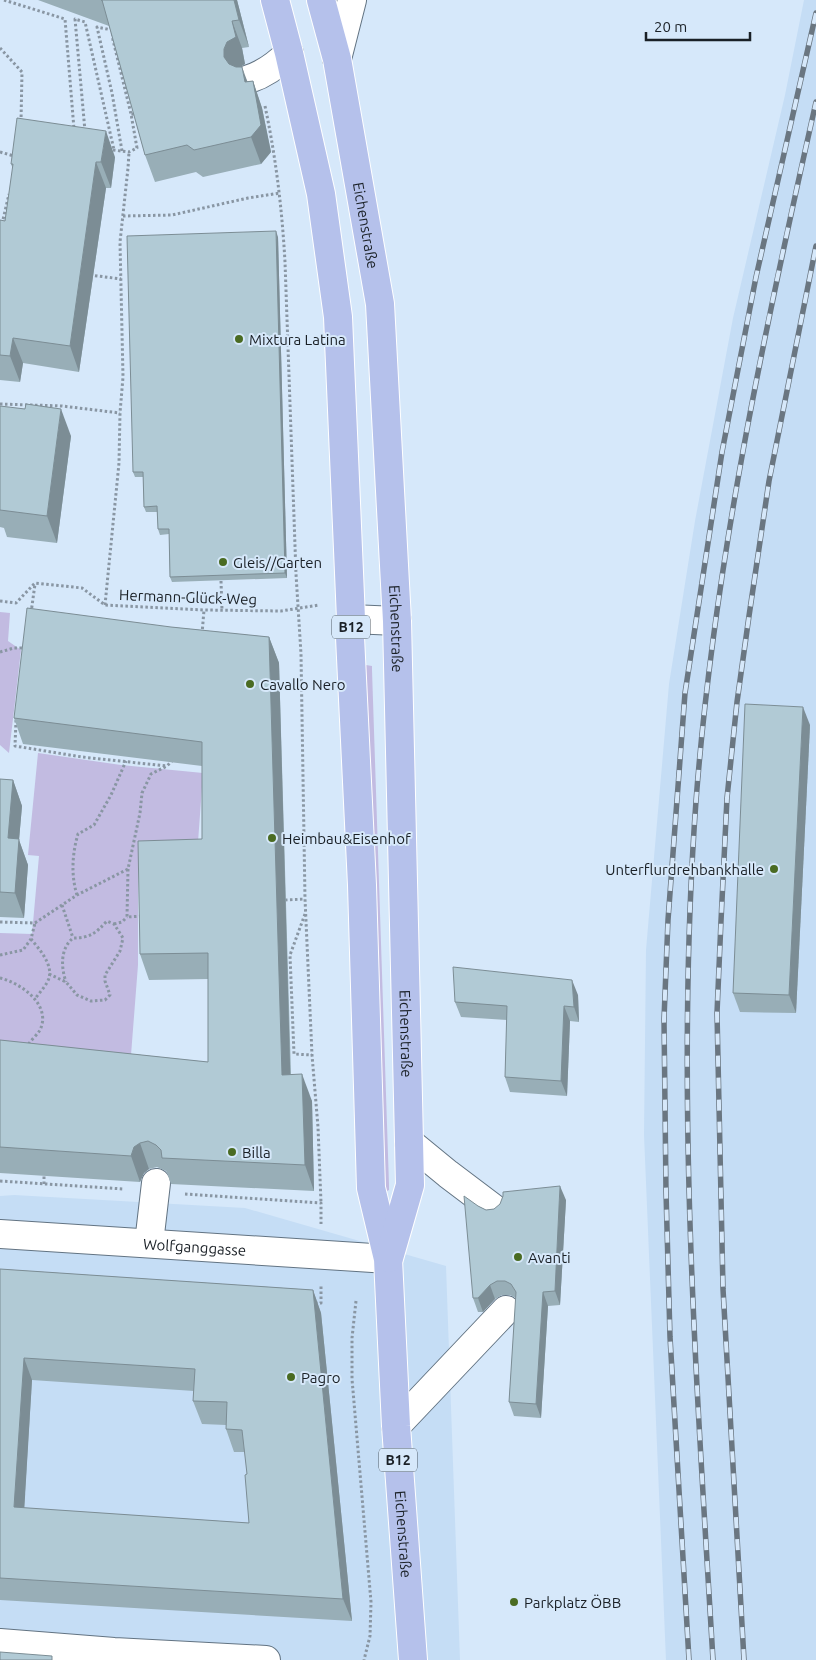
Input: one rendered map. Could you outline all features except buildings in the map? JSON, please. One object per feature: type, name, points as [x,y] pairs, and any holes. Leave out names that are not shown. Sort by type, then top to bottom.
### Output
[{"type":"main road","name":"Eichenstraße","points":[[275,0],[321,194],[338,316],[351,619],[350,637],[363,894],[371,1188],[388,1259],[396,1426],[413,1660]]},
{"type":"main road","name":"Eichenstraße","points":[[321,0],[337,60],[380,304],[397,621],[410,1185],[388,1259]]},
{"type":"street","points":[[337,60],[352,0]]},
{"type":"street","points":[[254,78],[273,68],[289,53]]},
{"type":"street","points":[[351,619],[397,621]]},
{"type":"street","points":[[409,1142],[493,1208]]},
{"type":"street","points":[[149,1243],[156,1183]]},
{"type":"street","name":"Wolfganggasse","points":[[0,1234],[388,1259]]},
{"type":"street","points":[[396,1426],[506,1310]]},
{"type":"street","points":[[0,1643],[114,1656],[266,1660]]},
{"type":"path","points":[[4,0],[65,19],[74,135]]},
{"type":"path","points":[[86,137],[75,19],[85,22],[114,150]]},
{"type":"path","points":[[105,150],[129,152],[137,148],[112,30],[97,27],[112,93],[122,151]]},
{"type":"path","points":[[0,48],[22,72],[21,125]]},
{"type":"path","points":[[254,78],[270,133],[280,193],[286,272],[301,654],[306,911],[321,1203]]},
{"type":"path","points":[[131,114],[136,114]]},
{"type":"path","points":[[0,152],[16,157],[17,150]]},
{"type":"path","points":[[106,605],[119,463],[123,378],[120,242],[129,152]]},
{"type":"path","points":[[2,225],[10,192]]},
{"type":"path","points":[[123,216],[172,215],[280,193]]},
{"type":"path","points":[[82,274],[121,279]]},
{"type":"path","points":[[123,378],[132,377]]},
{"type":"path","points":[[0,404],[62,406],[120,413]]},
{"type":"path","points":[[221,580],[222,610]]},
{"type":"path","points":[[0,600],[16,603],[35,583]]},
{"type":"path","points":[[31,614],[35,583]]},
{"type":"path","name":"Hermann-Glück-Weg","points":[[35,583],[82,588],[106,605],[204,610],[281,611],[323,604]]},
{"type":"path","points":[[201,637],[204,610]]},
{"type":"path","points":[[25,655],[27,639]]},
{"type":"path","points":[[0,652],[14,648],[26,648]]},
{"type":"path","points":[[17,714],[15,746],[82,757],[167,766]]},
{"type":"path","points":[[127,917],[128,869],[140,813],[142,793],[152,774],[167,766],[174,759]]},
{"type":"path","points":[[77,895],[73,884],[73,849],[78,834],[94,825],[111,795],[126,761]]},
{"type":"path","points":[[284,838],[304,836]]},
{"type":"path","points":[[0,922],[35,923],[77,895],[128,869]]},
{"type":"path","points":[[285,900],[306,899]]},
{"type":"path","points":[[62,905],[73,938]]},
{"type":"path","points":[[306,911],[290,955],[294,1054],[312,1054]]},
{"type":"path","points":[[114,924],[122,922],[127,917],[148,916]]},
{"type":"path","points":[[107,921],[114,924],[123,938],[120,951],[105,975],[110,995],[105,1000],[91,1001],[77,995],[66,982],[62,958],[67,943],[73,938],[84,938],[94,935],[107,921]]},
{"type":"path","points":[[0,954],[23,950],[31,939],[35,923]]},
{"type":"path","points":[[31,939],[44,956],[49,974],[49,980],[35,998]]},
{"type":"path","points":[[49,974],[66,982]]},
{"type":"path","points":[[0,978],[22,988],[35,998],[42,1013],[40,1029],[23,1052]]},
{"type":"path","points":[[314,1153],[319,1152]]},
{"type":"path","points":[[44,1176],[44,1184]]},
{"type":"shaded area","points":[[804,0],[816,0],[816,1660],[666,1660],[644,1135],[646,950],[669,684],[695,521],[733,318],[785,95]]},
{"type":"shaded area","points":[[0,612],[10,613],[8,641],[21,650],[9,753],[0,745]]},
{"type":"shaded area","points":[[366,665],[372,666],[389,1185],[389,1190],[383,1193],[364,668]]},
{"type":"shaded area","points":[[38,753],[121,765],[203,773],[197,856],[140,856],[138,866],[138,965],[131,1055],[0,1046],[0,933],[32,934],[39,856],[28,855]]},
{"type":"shaded area","points":[[14,1195],[245,1208],[446,1266],[460,1660],[200,1660],[0,1644],[0,1196]]},
{"type":"railway","points":[[689,1660],[670,1337],[664,1019],[668,920],[685,693],[722,452],[756,277],[816,13]]},
{"type":"railway","points":[[713,1660],[690,1231],[687,1016],[696,801],[704,713],[728,537],[760,362],[816,102]]},
{"type":"railway","points":[[744,1660],[723,1289],[717,1013],[727,798],[737,702],[769,481],[816,246]]},
{"type":"place","name":"Mixtura Latina","points":[[239,339]]},
{"type":"place","name":"Gleis//Garten","points":[[223,562]]},
{"type":"place","name":"Cavallo Nero","points":[[250,684]]},
{"type":"place","name":"Heimbau&Eisenhof","points":[[272,838]]},
{"type":"place","name":"Unterflurdrehbankhalle","points":[[774,869]]},
{"type":"place","name":"Billa","points":[[232,1152]]},
{"type":"place","name":"Avanti","points":[[518,1257]]},
{"type":"place","name":"Pagro","points":[[291,1377]]},
{"type":"place","name":"Parkplatz ÖBB","points":[[514,1602]]}]
